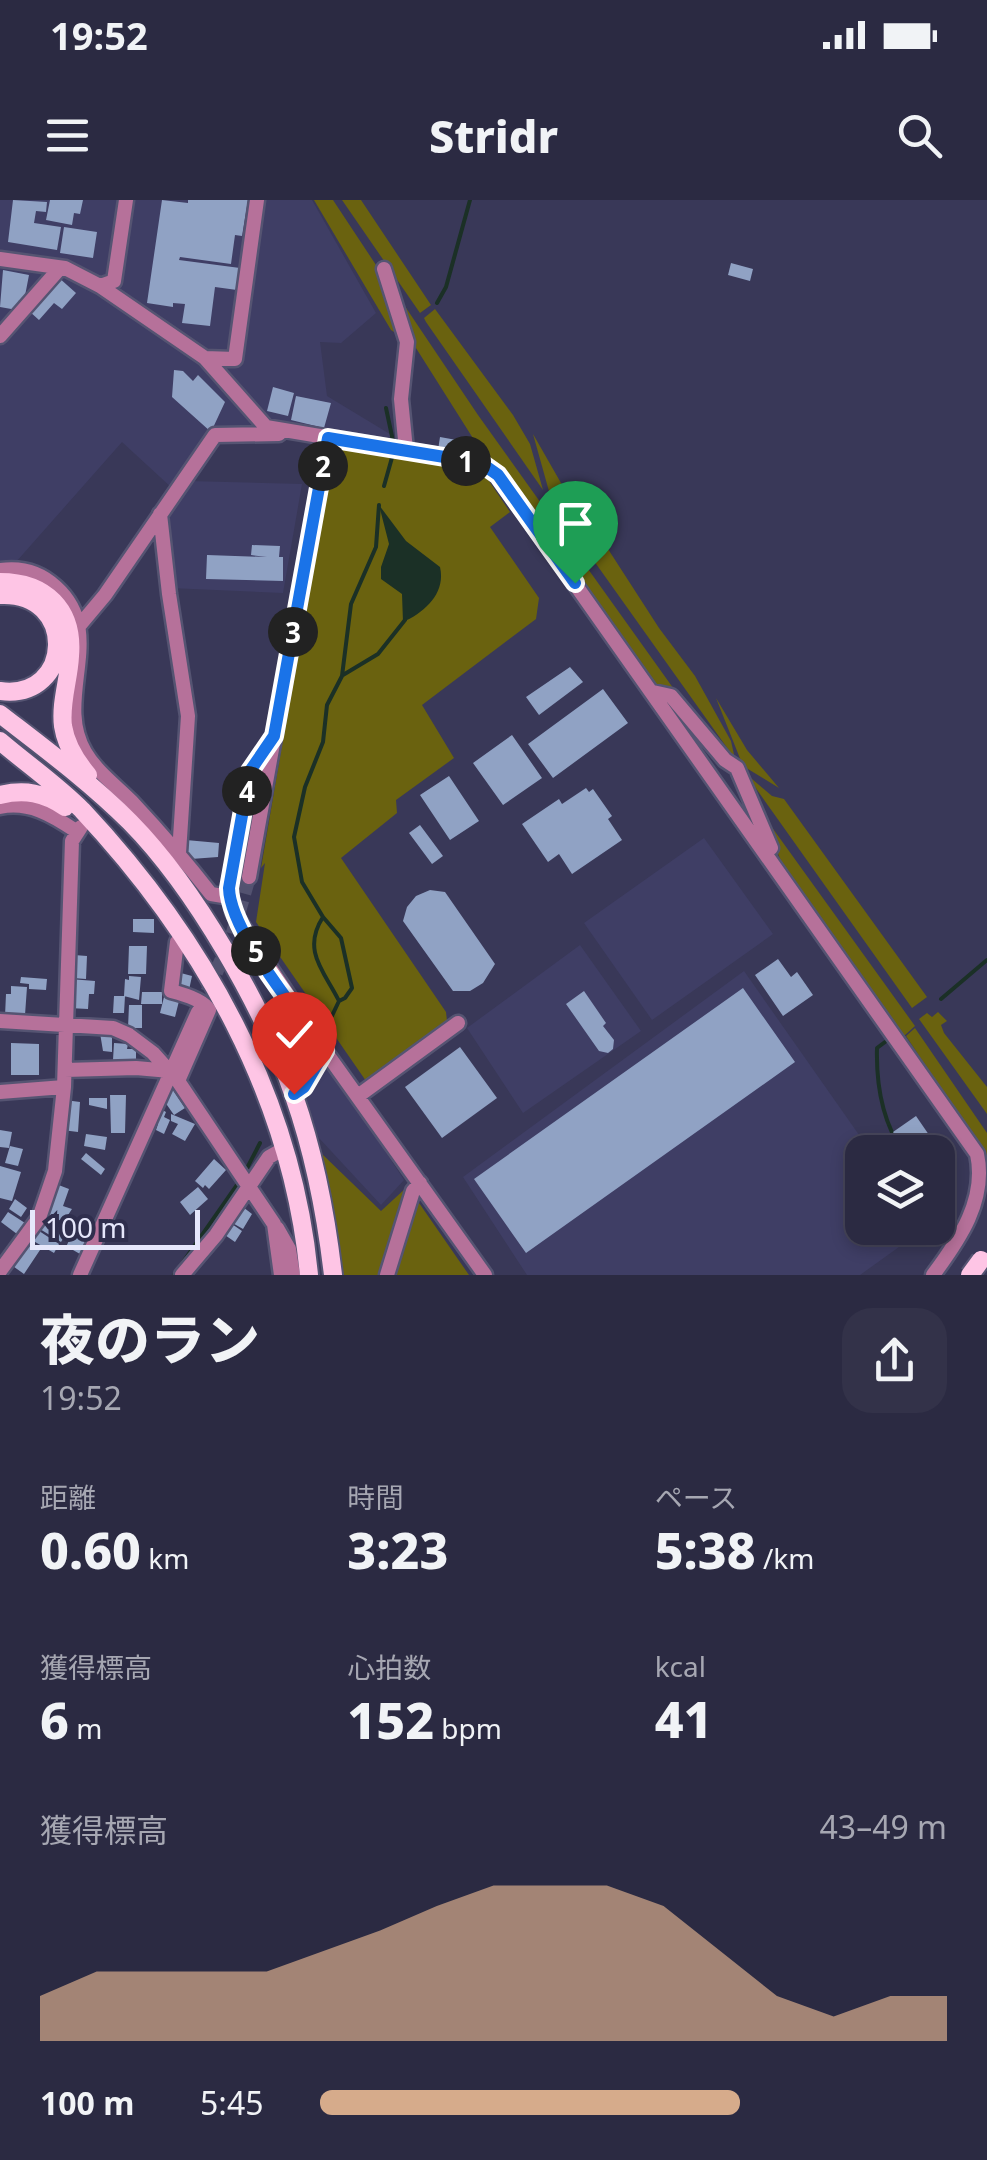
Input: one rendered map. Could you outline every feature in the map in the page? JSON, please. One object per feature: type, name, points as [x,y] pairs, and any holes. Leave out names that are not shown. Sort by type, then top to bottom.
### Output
[{"type":"main road","points":[[0,582],[32,585],[48,595],[66,620],[70,654],[62,713],[66,740],[82,768],[174,872],[211,928],[270,1038],[294,1094],[320,1189],[334,1275]]},
{"type":"main road","points":[[0,594],[38,604],[49,615],[58,638],[44,680],[17,693],[0,691]]},
{"type":"main road","points":[[0,714],[129,821]]},
{"type":"main road","points":[[0,741],[79,807],[106,837],[176,926],[222,997],[267,1092],[298,1204],[310,1275]]},
{"type":"main road","points":[[0,795],[18,791],[52,798],[106,837]]},
{"type":"street","points":[[100,286],[114,281],[126,200]]},
{"type":"street","points":[[205,358],[236,359],[257,200]]},
{"type":"street","points":[[0,258],[60,268],[100,286],[205,358],[266,427],[481,463],[498,475],[984,1167],[982,1198],[962,1239],[933,1275]]},
{"type":"street","points":[[0,336],[60,268]]},
{"type":"street","points":[[384,269],[407,342],[401,399],[406,450]]},
{"type":"street","points":[[79,626],[106,595],[215,435],[306,434]]},
{"type":"street","points":[[250,877],[328,438]]},
{"type":"street","points":[[160,514],[168,594],[188,716],[179,853]]},
{"type":"street","points":[[0,570],[24,570],[49,580],[71,602],[82,648],[73,706],[75,728],[92,762],[179,853],[212,894],[229,897]]},
{"type":"street","points":[[653,692],[671,696],[725,760],[737,768],[784,878]]},
{"type":"street","points":[[274,736],[250,771],[229,897],[242,930],[484,1275]]},
{"type":"street","points":[[0,807],[17,804],[78,829],[72,842],[65,1070],[55,1171],[39,1218],[0,1272]]},
{"type":"street","points":[[80,1275],[174,1076],[194,1006],[170,992],[177,942]]},
{"type":"street","points":[[0,1020],[113,1028],[129,1035],[174,1076],[289,1249],[293,1275]]},
{"type":"street","points":[[358,1096],[458,1023]]},
{"type":"street","points":[[294,1094],[304,1087],[325,1051]]},
{"type":"street","points":[[65,1070],[136,1068],[174,1076]]},
{"type":"street","points":[[0,1092],[64,1087]]},
{"type":"street","points":[[182,1275],[216,1235],[270,1157],[284,1148]]},
{"type":"street","points":[[387,1275],[413,1190],[420,1183]]},
{"type":"street","points":[[274,1224],[281,1275]]},
{"type":"street","points":[[962,1239],[979,1266]]},
{"type":"shaded area","points":[[0,200],[312,200],[376,313],[341,343],[320,342],[327,396],[408,445],[214,432],[172,488],[122,442],[16,562],[0,565]]},
{"type":"shaded area","points":[[314,200],[333,200],[376,265],[397,334],[391,330]]},
{"type":"shaded area","points":[[342,200],[361,200],[431,305],[420,313]]},
{"type":"shaded area","points":[[392,287],[478,415],[706,734],[664,687],[653,683],[497,465],[474,457],[476,443],[409,337]]},
{"type":"shaded area","points":[[435,309],[513,415],[530,444],[543,490],[426,322],[424,318]]},
{"type":"shaded area","points":[[533,434],[573,504],[695,676],[731,741],[735,759],[552,502]]},
{"type":"shaded area","points":[[333,446],[476,471],[487,478],[510,512],[490,527],[539,598],[536,619],[422,705],[454,758],[396,800],[397,813],[341,858],[446,1012],[447,1021],[366,1081],[256,922],[265,863],[261,868]]},
{"type":"shaded area","points":[[188,481],[302,484],[283,593],[170,588],[164,515]]},
{"type":"shaded area","points":[[379,505],[406,541],[440,567],[437,593],[419,613],[403,622],[402,594],[381,579],[389,544]]},
{"type":"shaded area","points":[[716,698],[747,750],[779,788],[743,766]]},
{"type":"shaded area","points":[[745,773],[772,796],[784,799],[927,997],[912,1008]]},
{"type":"shaded area","points":[[758,808],[915,1026],[904,1036],[861,982],[785,870]]},
{"type":"shaded area","points":[[704,838],[773,934],[652,1020],[584,923]]},
{"type":"shaded area","points":[[580,945],[641,1031],[523,1113],[467,1028]]},
{"type":"shaded area","points":[[744,971],[859,1135],[845,1135],[845,1245],[902,1245],[860,1275],[527,1275],[463,1177]]},
{"type":"shaded area","points":[[938,1012],[947,1021],[941,1025],[944,1033],[987,1087],[987,1114],[919,1019]]},
{"type":"shaded area","points":[[915,1028],[987,1133],[987,1159],[906,1036]]},
{"type":"shaded area","points":[[326,1061],[404,1180],[381,1205],[319,1138],[302,1095]]},
{"type":"shaded area","points":[[321,1153],[381,1211],[407,1187],[382,1275],[339,1275]]},
{"type":"shaded area","points":[[417,1200],[469,1275],[394,1275]]},
{"type":"building","points":[[13,200],[47,202],[46,212],[36,211],[34,223],[61,227],[57,250],[8,242]]},
{"type":"building","points":[[50,200],[83,200],[80,214],[74,213],[72,225],[46,220]]},
{"type":"building","points":[[162,200],[248,200],[242,236],[235,235],[231,264],[180,257],[179,260],[240,268],[237,290],[215,287],[210,326],[182,323],[185,304],[173,303],[173,307],[147,303]]},
{"type":"building","points":[[64,227],[97,232],[93,258],[60,253]]},
{"type":"building","points":[[731,263],[753,269],[750,281],[728,275]]},
{"type":"building","points":[[3,270],[29,275],[24,301],[19,300],[17,310],[0,307]]},
{"type":"building","points":[[58,277],[76,293],[62,309],[54,303],[39,320],[29,311]]},
{"type":"building","points":[[174,370],[183,371],[193,381],[198,375],[225,402],[211,432],[172,397]]},
{"type":"building","points":[[273,387],[294,393],[288,416],[267,411]]},
{"type":"building","points":[[296,396],[331,403],[324,428],[291,420]]},
{"type":"building","points":[[440,437],[473,443],[470,456],[438,450]]},
{"type":"building","points":[[252,545],[280,546],[283,581],[206,579],[207,555],[267,557],[251,555]]},
{"type":"building","points":[[570,667],[583,682],[539,715],[526,697]]},
{"type":"building","points":[[603,689],[628,723],[553,778],[528,744]]},
{"type":"building","points":[[512,735],[542,778],[503,805],[473,763]]},
{"type":"building","points":[[449,776],[479,821],[450,840],[420,795]]},
{"type":"building","points":[[586,788],[589,792],[593,789],[612,816],[608,819],[622,840],[572,874],[559,854],[548,862],[522,824],[559,799],[562,804]]},
{"type":"building","points":[[420,825],[443,856],[432,864],[409,833]]},
{"type":"building","points":[[186,840],[219,843],[218,857],[191,859],[185,850]]},
{"type":"building","points":[[430,890],[445,892],[495,964],[483,983],[470,991],[453,991],[403,921],[416,896]]},
{"type":"building","points":[[133,919],[154,919],[154,933],[133,932]]},
{"type":"building","points":[[129,946],[147,946],[146,974],[128,974]]},
{"type":"building","points":[[74,955],[87,956],[86,979],[72,978]]},
{"type":"building","points":[[778,959],[791,977],[797,972],[813,995],[783,1016],[755,975]]},
{"type":"building","points":[[177,972],[192,976],[189,990],[174,986]]},
{"type":"building","points":[[129,976],[141,977],[139,1000],[124,996],[125,979],[129,980]]},
{"type":"building","points":[[21,977],[47,979],[46,990],[29,989],[29,984],[20,983]]},
{"type":"building","points":[[70,979],[95,981],[88,1009],[69,1008]]},
{"type":"building","points":[[11,986],[27,987],[25,1015],[5,1016],[6,994],[11,994]]},
{"type":"building","points":[[743,988],[795,1062],[526,1253],[474,1179]]},
{"type":"building","points":[[584,991],[614,1040],[608,1053],[599,1051],[566,1004]]},
{"type":"building","points":[[142,992],[162,992],[162,1004],[141,1004]]},
{"type":"building","points":[[165,993],[180,997],[175,1017],[160,1013]]},
{"type":"building","points":[[114,996],[125,996],[124,1013],[113,1013]]},
{"type":"building","points":[[129,1005],[142,1005],[142,1028],[128,1028]]},
{"type":"building","points":[[100,1033],[112,1035],[112,1052],[103,1051]]},
{"type":"building","points":[[11,1043],[39,1044],[39,1075],[11,1075]]},
{"type":"building","points":[[114,1043],[136,1049],[136,1062],[113,1060]]},
{"type":"building","points":[[460,1047],[497,1098],[442,1138],[405,1087]]},
{"type":"building","points":[[171,1087],[185,1108],[174,1115],[160,1095]]},
{"type":"building","points":[[110,1095],[126,1095],[125,1133],[111,1133]]},
{"type":"building","points":[[89,1098],[107,1098],[107,1109],[89,1105]]},
{"type":"building","points":[[65,1100],[80,1102],[78,1132],[62,1130]]},
{"type":"building","points":[[155,1106],[166,1112],[164,1117],[170,1120],[164,1134],[156,1130],[158,1124],[148,1120]]},
{"type":"building","points":[[171,1114],[195,1124],[185,1141],[172,1134],[178,1124],[171,1121]]},
{"type":"building","points":[[916,1116],[929,1135],[895,1135],[893,1132]]},
{"type":"building","points":[[0,1130],[12,1132],[9,1148],[0,1147]]},
{"type":"building","points":[[86,1134],[107,1137],[105,1150],[84,1146]]},
{"type":"building","points":[[10,1146],[23,1149],[18,1166],[5,1163]]},
{"type":"building","points":[[86,1153],[105,1169],[101,1175],[81,1159]]},
{"type":"building","points":[[214,1159],[226,1170],[209,1189],[205,1185],[203,1188],[195,1181]]},
{"type":"building","points":[[0,1166],[21,1172],[12,1201],[0,1198]]},
{"type":"building","points":[[56,1184],[69,1189],[63,1206],[72,1209],[64,1221],[42,1216]]},
{"type":"building","points":[[198,1187],[208,1199],[190,1215],[180,1202]]},
{"type":"building","points":[[15,1199],[27,1208],[21,1217],[9,1209]]},
{"type":"building","points":[[239,1204],[252,1214],[243,1229],[229,1221]]},
{"type":"building","points":[[8,1212],[25,1223],[17,1234],[1,1222]]},
{"type":"building","points":[[41,1217],[67,1232],[61,1242],[35,1226]]},
{"type":"building","points":[[229,1222],[242,1231],[235,1242],[222,1233]]},
{"type":"building","points":[[36,1229],[59,1244],[54,1253],[30,1239]]},
{"type":"building","points":[[73,1232],[87,1239],[80,1254],[73,1250],[75,1246],[72,1250],[66,1247]]},
{"type":"building","points":[[27,1241],[40,1250],[24,1274],[10,1264]]},
{"type":"waterway","points":[[437,303],[446,287],[470,200]]},
{"type":"waterway","points":[[386,408],[393,441]]},
{"type":"waterway","points":[[384,486],[393,454]]},
{"type":"waterway","points":[[330,1020],[339,1001],[322,971],[314,940],[323,917],[302,882],[294,837],[305,787],[323,742],[327,705],[342,676],[351,604],[376,547],[379,505]]},
{"type":"waterway","points":[[343,675],[378,654],[405,620]]},
{"type":"waterway","points":[[323,917],[341,938],[352,988],[339,1001]]},
{"type":"waterway","points":[[941,999],[987,960]]},
{"type":"waterway","points":[[885,1042],[877,1048],[879,1089],[894,1135]]},
{"type":"waterway","points":[[298,1072],[307,1057]]},
{"type":"waterway","points":[[244,1174],[260,1143]]},
{"type":"waterway","points":[[174,1275],[237,1185]]},
{"type":"tunnel","points":[[199,1011],[232,936],[249,877]]},
{"type":"route","points":[[294,1094],[304,1087],[325,1051],[242,930],[232,912],[229,888],[250,771],[274,736],[328,438],[481,463],[498,475],[575,583]]}]
